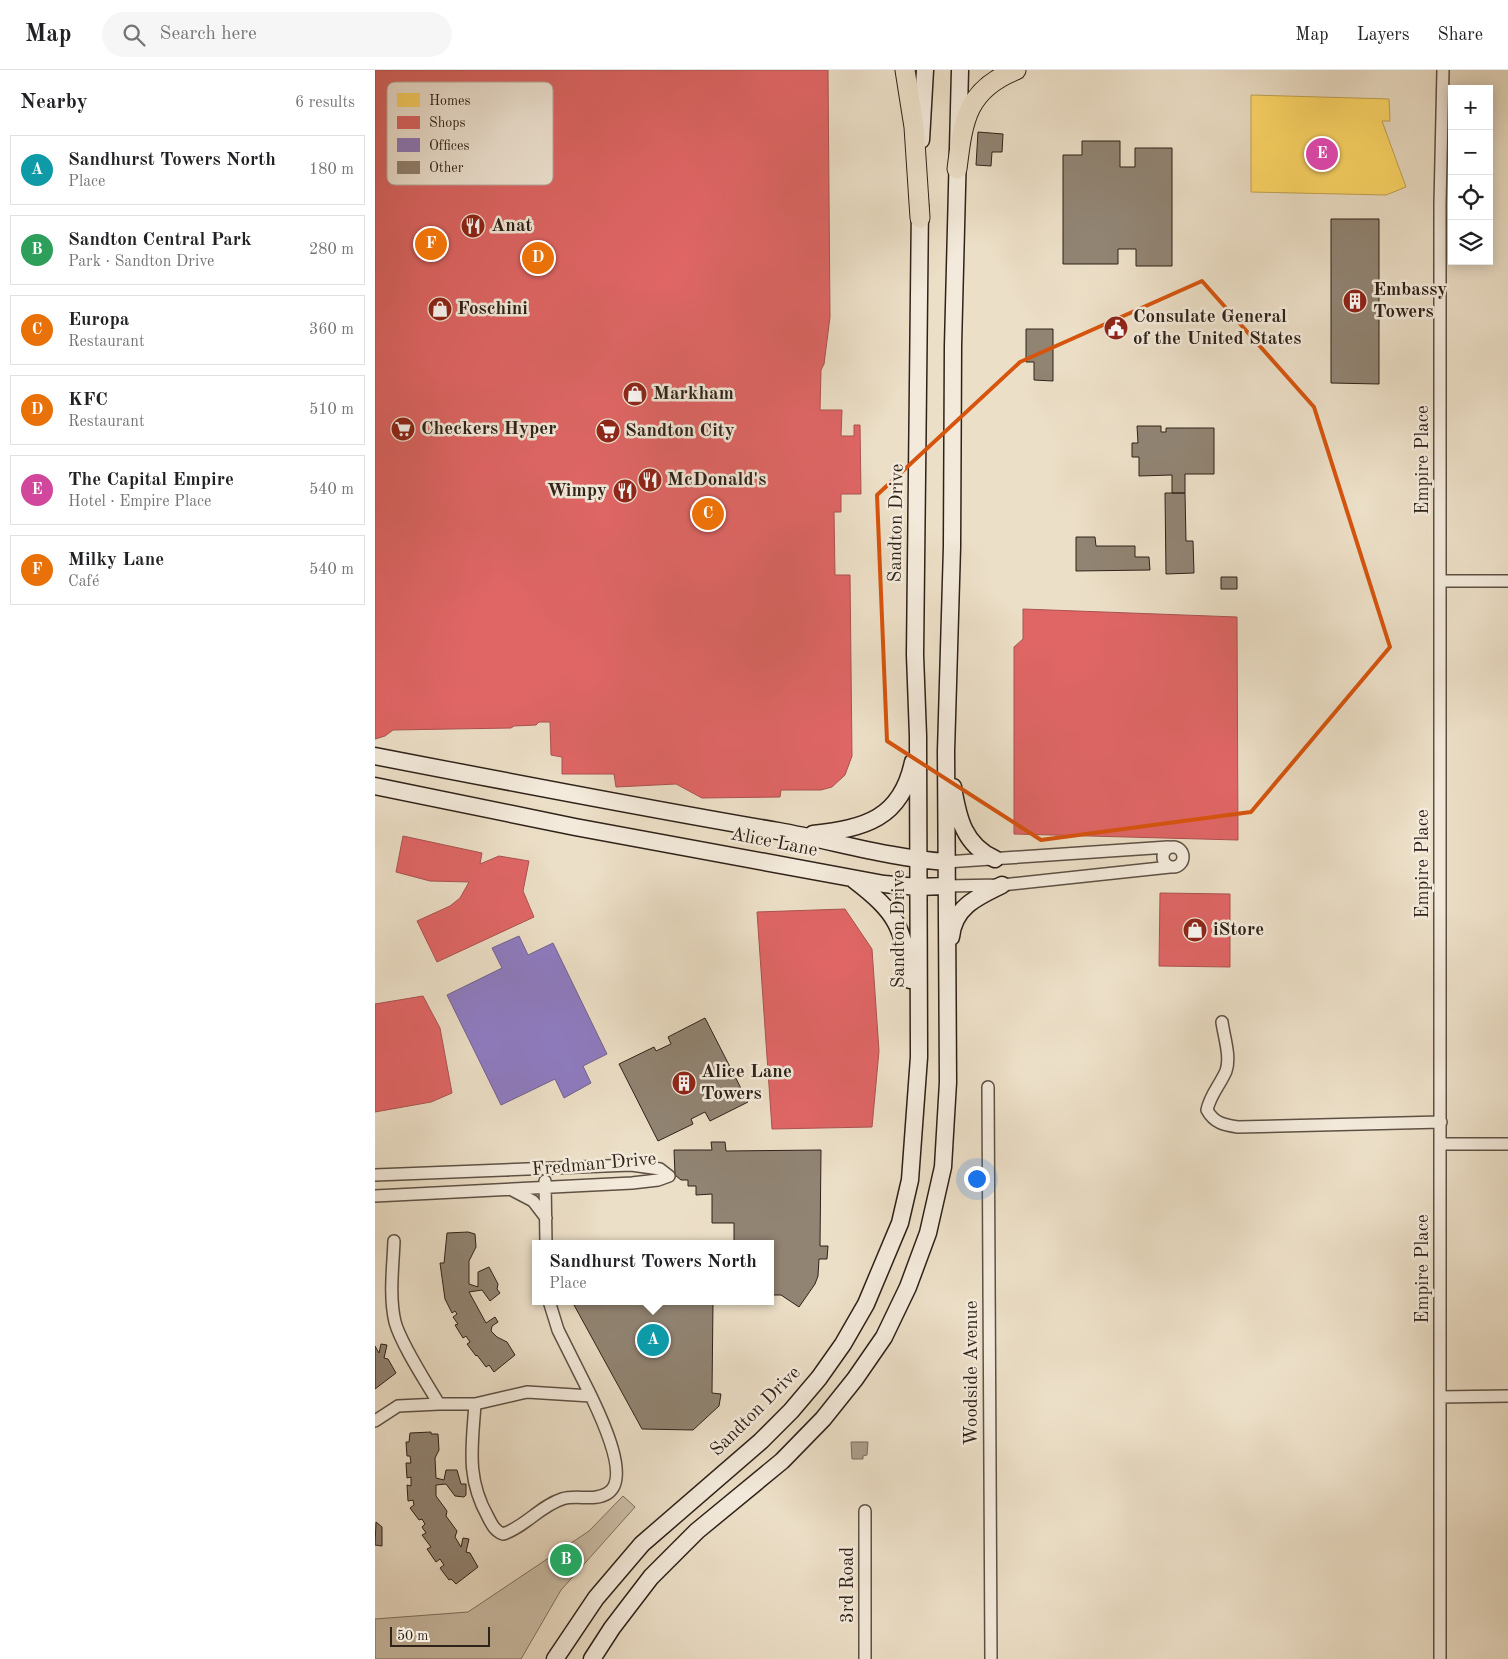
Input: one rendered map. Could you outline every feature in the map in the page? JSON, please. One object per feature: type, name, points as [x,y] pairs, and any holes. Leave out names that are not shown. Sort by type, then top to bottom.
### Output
[{"type":"main road","points":[[905,70],[913,127],[920,218]]},
{"type":"main road","name":"Sandton Drive","points":[[555,1659],[596,1598],[636,1550],[671,1517],[731,1468],[791,1412],[843,1344],[866,1304],[900,1223],[910,1180],[919,1057],[918,736],[915,655],[920,218],[925,70]]},
{"type":"main road","points":[[592,1659],[612,1628],[651,1577],[697,1531],[782,1461],[823,1419],[855,1379],[883,1337],[908,1287],[928,1233],[943,1167],[948,1082],[945,751],[952,547],[960,70]]},
{"type":"main road","points":[[957,169],[963,126],[969,107],[979,93],[992,83],[1016,70]]},
{"type":"main road","points":[[781,832],[813,834],[853,828],[870,823],[887,811],[905,786],[918,736]]},
{"type":"main road","points":[[945,751],[964,832],[977,848],[995,859]]},
{"type":"main road","name":"Alice Lane","points":[[375,756],[581,797],[781,832],[919,860],[946,862]]},
{"type":"main road","name":"Alice Lane","points":[[375,786],[575,827],[852,878],[919,888],[945,886]]},
{"type":"main road","points":[[852,878],[882,902],[893,916],[901,933],[907,956],[919,1057]]},
{"type":"main road","points":[[947,968],[952,927],[957,916],[970,901],[1001,885]]},
{"type":"street","name":"Empire Place","points":[[1440,1659],[1440,204],[1443,70]]},
{"type":"street","points":[[1441,581],[1508,581]]},
{"type":"street","points":[[1168,847],[1178,848],[1183,856],[1180,864],[1170,867],[1165,863],[1162,858],[1168,847]]},
{"type":"street","name":"Alice Lane","points":[[946,862],[1168,847]]},
{"type":"street","name":"Alice Lane","points":[[945,886],[1001,885],[1170,867]]},
{"type":"street","points":[[1222,1022],[1227,1057],[1226,1069],[1209,1099],[1207,1110],[1211,1117],[1223,1125],[1238,1127],[1441,1122]]},
{"type":"street","name":"Woodside Avenue","points":[[988,1086],[991,1659]]},
{"type":"street","points":[[1441,1144],[1508,1144]]},
{"type":"street","name":"Fredman Drive","points":[[375,1176],[647,1166],[660,1169],[669,1176],[632,1183],[375,1196]]},
{"type":"street","points":[[584,1167],[585,1185]]},
{"type":"street","points":[[544,1170],[546,1187],[546,1240]]},
{"type":"street","points":[[508,1189],[525,1195],[546,1218]]},
{"type":"street","points":[[394,1241],[392,1305],[395,1322],[401,1339],[439,1404]]},
{"type":"street","points":[[475,1404],[471,1469],[479,1500],[497,1532],[503,1534],[563,1498],[598,1498],[609,1493],[616,1483],[609,1436],[558,1330],[550,1305]]},
{"type":"street","points":[[375,1421],[398,1406],[475,1404],[527,1392],[591,1396]]},
{"type":"street","points":[[1441,1397],[1508,1396]]},
{"type":"street","name":"3rd Road","points":[[865,1511],[865,1659]]},
{"type":"highlighted area","points":[[1202,281],[1314,407],[1390,647],[1251,812],[1041,840],[887,741],[877,495],[1020,362]]},
{"type":"shaded area","points":[[851,1442],[868,1442],[867,1455],[863,1456],[863,1459],[852,1459]]},
{"type":"shaded area","points":[[623,1496],[635,1507],[561,1590],[521,1659],[375,1659],[375,1619],[468,1612],[589,1531]]},
{"type":"building: Homes","points":[[1251,95],[1389,99],[1390,121],[1382,121],[1406,187],[1386,195],[1251,192]]},
{"type":"building: Shops","name":"Sandton City","points":[[375,70],[828,70],[830,317],[824,364],[821,370],[820,410],[842,410],[841,436],[854,436],[854,425],[860,425],[861,494],[841,494],[841,512],[834,512],[835,575],[850,575],[852,756],[845,775],[832,787],[821,790],[781,790],[780,797],[702,798],[676,784],[616,787],[614,774],[562,774],[562,757],[551,755],[550,722],[539,722],[536,725],[514,726],[511,728],[393,730],[385,736],[375,739]]},
{"type":"building: Shops","points":[[1023,609],[1237,617],[1238,840],[1014,834],[1014,647],[1023,639]]},
{"type":"building: Shops","points":[[403,836],[482,853],[480,864],[499,856],[529,861],[523,891],[534,917],[437,962],[417,921],[450,906],[460,898],[469,882],[430,881],[396,872]]},
{"type":"building: Shops","name":"iStore","points":[[1160,893],[1230,894],[1230,967],[1159,966]]},
{"type":"building: Shops","points":[[845,909],[872,949],[879,1051],[872,1127],[772,1129],[757,912]]},
{"type":"building: Shops","points":[[423,996],[440,1028],[452,1093],[431,1102],[375,1112],[375,1004]]},
{"type":"building: Offices","points":[[519,936],[528,955],[553,943],[607,1054],[583,1066],[591,1083],[564,1098],[555,1079],[501,1105],[447,995],[502,968],[492,948]]},
{"type":"building: Other","points":[[978,132],[1003,134],[1002,152],[992,152],[991,166],[976,165]]},
{"type":"building: Other","points":[[1082,141],[1120,141],[1120,167],[1135,167],[1135,148],[1172,148],[1172,266],[1136,266],[1136,249],[1118,249],[1118,264],[1063,264],[1063,155],[1082,155]]},
{"type":"building: Other","name":"Embassy Towers","points":[[1331,219],[1379,219],[1379,384],[1331,383]]},
{"type":"building: Other","points":[[1026,329],[1053,329],[1053,381],[1034,380],[1034,362],[1026,362]]},
{"type":"building: Other","points":[[1137,426],[1161,426],[1161,432],[1166,432],[1166,428],[1214,428],[1214,474],[1185,474],[1185,493],[1172,493],[1172,475],[1139,476],[1139,457],[1132,457],[1132,443],[1138,443]]},
{"type":"building: Other","points":[[1165,493],[1185,493],[1186,541],[1193,541],[1194,573],[1166,574]]},
{"type":"building: Other","points":[[1076,537],[1095,537],[1096,546],[1135,546],[1135,557],[1149,557],[1150,570],[1076,571]]},
{"type":"building: Other","points":[[1221,577],[1237,577],[1237,589],[1221,589]]},
{"type":"building: Other","name":"Alice Lane Towers","points":[[705,1018],[748,1102],[710,1121],[705,1112],[691,1119],[693,1124],[658,1141],[619,1064],[654,1047],[656,1051],[671,1044],[668,1037]]},
{"type":"building: Other","points":[[711,1142],[725,1142],[726,1151],[821,1150],[820,1246],[828,1246],[827,1259],[819,1259],[818,1276],[815,1284],[799,1307],[781,1295],[774,1295],[774,1240],[734,1240],[734,1223],[712,1223],[712,1194],[696,1195],[696,1186],[688,1186],[688,1180],[681,1180],[675,1175],[674,1150],[712,1150]]},
{"type":"building: Other","points":[[468,1232],[475,1234],[476,1247],[469,1261],[469,1284],[478,1287],[478,1272],[489,1267],[498,1284],[497,1289],[500,1293],[490,1301],[482,1290],[469,1292],[486,1323],[495,1317],[498,1322],[492,1326],[491,1331],[497,1337],[507,1342],[515,1355],[494,1372],[489,1365],[486,1367],[467,1344],[470,1342],[466,1336],[463,1338],[455,1325],[458,1324],[453,1317],[457,1314],[455,1311],[452,1313],[445,1299],[440,1263],[444,1263],[447,1233]]},
{"type":"building: Other","points":[[574,1305],[713,1305],[712,1393],[721,1394],[719,1406],[693,1430],[642,1429]]},
{"type":"building: Other","points":[[381,1344],[387,1345],[384,1358],[388,1359],[396,1373],[375,1389],[375,1346],[379,1353]]},
{"type":"building: Other","points":[[431,1432],[431,1434],[438,1434],[439,1450],[435,1458],[436,1478],[444,1480],[446,1470],[457,1470],[461,1484],[466,1484],[466,1495],[464,1497],[455,1496],[446,1484],[436,1485],[436,1496],[447,1511],[446,1516],[457,1531],[455,1537],[461,1547],[463,1538],[469,1539],[466,1552],[470,1553],[478,1567],[456,1584],[451,1579],[449,1580],[440,1568],[444,1565],[440,1559],[436,1562],[427,1549],[431,1547],[422,1535],[426,1533],[422,1527],[425,1524],[422,1519],[419,1520],[410,1508],[414,1505],[413,1500],[408,1501],[407,1485],[411,1486],[411,1477],[407,1478],[406,1463],[411,1463],[410,1456],[407,1456],[406,1442],[409,1442],[410,1433]]},
{"type":"building: Other","points":[[376,1522],[382,1527],[382,1546],[375,1545]]},
{"type":"place","name":"The Capital Empire","points":[[1322,154]]},
{"type":"place","name":"Anat","points":[[473,226]]},
{"type":"place","name":"Milky Lane","points":[[431,244]]},
{"type":"place","name":"KFC","points":[[538,258]]},
{"type":"place","name":"Embassy Towers","points":[[1355,301]]},
{"type":"place","name":"Foschini","points":[[440,309]]},
{"type":"place","name":"Consulate General of the United States","points":[[1116,328]]},
{"type":"place","name":"Markham","points":[[635,394]]},
{"type":"place","name":"Checkers Hyper","points":[[403,429]]},
{"type":"place","name":"Sandton City","points":[[608,431]]},
{"type":"place","name":"McDonald's","points":[[650,480]]},
{"type":"place","name":"Wimpy","points":[[625,491]]},
{"type":"place","name":"Europa","points":[[708,514]]},
{"type":"place","name":"iStore","points":[[1195,930]]},
{"type":"place","name":"Alice Lane Towers","points":[[684,1083]]},
{"type":"place","name":"Sandhurst Towers North","points":[[653,1340]]},
{"type":"place","name":"Sandton Central Park","points":[[566,1560]]}]
